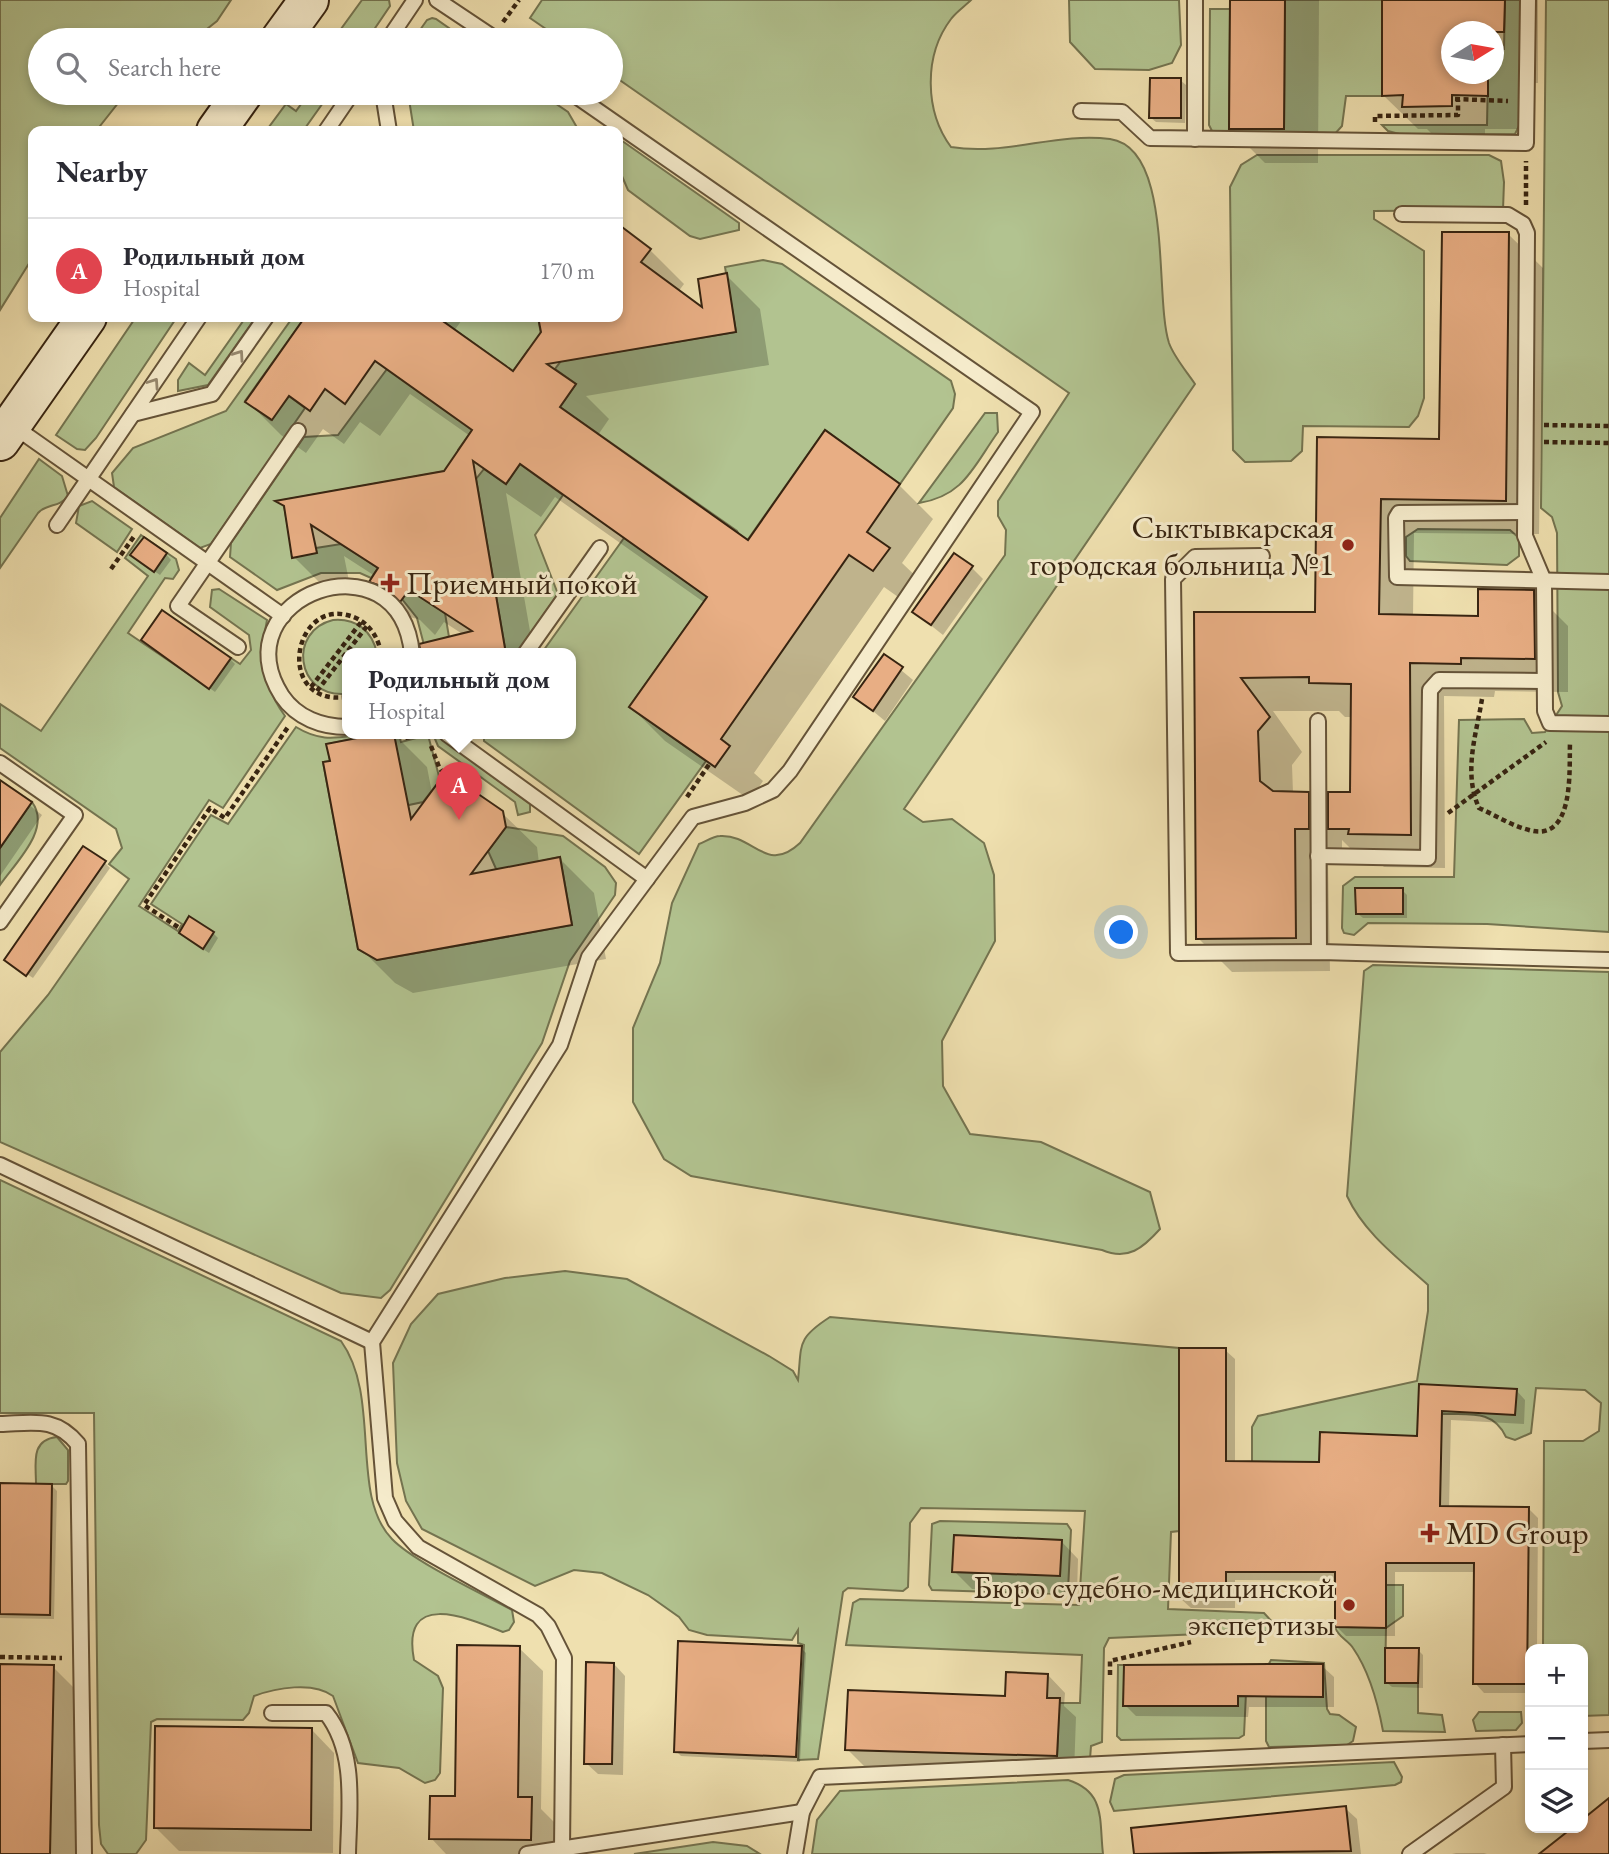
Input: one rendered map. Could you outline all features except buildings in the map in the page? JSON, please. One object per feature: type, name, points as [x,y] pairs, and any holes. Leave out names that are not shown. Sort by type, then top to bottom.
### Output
[{"type":"street","points":[[289,28],[309,0]]},
{"type":"street","points":[[220,126],[234,105]]},
{"type":"street","points":[[6,433],[83,322]]},
{"type":"lane","points":[[396,28],[415,0]]},
{"type":"lane","points":[[437,0],[479,28]]},
{"type":"lane","points":[[1195,0],[1195,139]]},
{"type":"lane","points":[[1081,111],[1122,113],[1150,138],[1526,142],[1528,0]]},
{"type":"lane","points":[[329,126],[344,105]]},
{"type":"lane","points":[[385,105],[388,126]]},
{"type":"lane","points":[[589,105],[620,126]]},
{"type":"lane","points":[[562,1849],[564,1658],[557,1641],[538,1615],[418,1547],[395,1521],[385,1498],[372,1342],[560,1045],[589,957],[693,817],[745,803],[773,790],[790,771],[1032,412],[623,128]]},
{"type":"lane","points":[[1402,214],[1508,215],[1525,229],[1525,536],[1544,582],[1544,701],[1550,723],[1609,724]]},
{"type":"lane","points":[[57,525],[196,322]]},
{"type":"lane","points":[[133,414],[212,394],[262,322]]},
{"type":"lane","points":[[238,647],[178,606],[299,431]]},
{"type":"lane","points":[[6,433],[88,480],[283,616]]},
{"type":"lane","points":[[1525,512],[1399,513],[1396,518],[1397,577],[1609,582]]},
{"type":"lane","points":[[529,648],[600,548]]},
{"type":"lane","points":[[1262,556],[1195,557],[1173,579],[1178,953],[1319,952],[1609,960]]},
{"type":"lane","points":[[342,726],[316,722],[298,712],[283,698],[271,668],[271,644],[283,616],[300,598],[322,588],[340,585],[365,589],[391,607],[402,621],[410,648]]},
{"type":"lane","points":[[1318,856],[1428,858],[1430,690],[1440,680],[1543,681]]},
{"type":"lane","points":[[1318,721],[1319,952]]},
{"type":"lane","points":[[465,739],[647,880]]},
{"type":"lane","points":[[0,763],[75,816],[0,922]]},
{"type":"lane","points":[[0,1165],[372,1342]]},
{"type":"lane","points":[[0,1424],[49,1423],[65,1429],[78,1444],[85,1854]]},
{"type":"lane","points":[[272,1713],[326,1713],[333,1722],[350,1774],[348,1854]]},
{"type":"lane","points":[[1588,1741],[1609,1740]]},
{"type":"lane","points":[[795,1854],[802,1812],[820,1777],[1525,1744]]},
{"type":"lane","points":[[1410,1854],[1504,1787],[1503,1745]]},
{"type":"lane","points":[[527,1854],[802,1812]]},
{"type":"path","points":[[1375,141],[1375,116],[1458,115],[1456,100],[1494,100]]},
{"type":"path","points":[[1525,229],[1526,142]]},
{"type":"path","points":[[1526,425],[1609,426]]},
{"type":"path","points":[[1525,442],[1609,443]]},
{"type":"path","points":[[111,569],[142,526]]},
{"type":"path","points":[[342,697],[330,697],[312,687],[299,665],[298,653],[304,635],[317,621],[329,616],[348,616],[367,626],[378,640],[380,648]]},
{"type":"path","points":[[312,687],[362,621]]},
{"type":"path","points":[[350,648],[367,626]]},
{"type":"path","points":[[317,691],[342,658],[336,654]]},
{"type":"path","points":[[1484,681],[1472,748],[1473,796],[1479,808],[1528,830],[1543,832],[1553,828],[1568,798],[1571,724]]},
{"type":"path","points":[[178,927],[144,905],[210,808],[225,818],[298,712]]},
{"type":"path","points":[[1428,828],[1571,724]]},
{"type":"path","points":[[430,739],[435,758],[446,778]]},
{"type":"path","points":[[681,805],[710,763]]},
{"type":"path","points":[[1110,1675],[1110,1661],[1191,1642]]},
{"type":"path","points":[[0,1657],[81,1658]]},
{"type":"green space","points":[[0,0],[231,0],[217,21],[208,28],[28,28],[28,105],[117,105],[100,126],[28,126],[28,265],[0,310]]},
{"type":"green space","points":[[362,0],[389,0],[390,6],[375,28],[342,28]]},
{"type":"green space","points":[[542,0],[971,0],[953,16],[942,34],[932,67],[932,101],[942,133],[951,147],[992,149],[1071,139],[1110,139],[1130,148],[1144,168],[1153,195],[1158,227],[1169,343],[1195,384],[904,809],[923,822],[952,819],[984,843],[994,875],[995,941],[942,1041],[943,1086],[970,1134],[1041,1142],[1150,1192],[1160,1229],[1134,1251],[1111,1253],[691,1176],[664,1159],[633,1102],[633,1028],[660,963],[672,903],[699,844],[717,836],[732,837],[760,851],[778,855],[788,852],[800,843],[1005,555],[1006,530],[998,516],[998,501],[1069,393],[623,82],[623,28],[545,28],[530,18]]},
{"type":"green space","points":[[1069,0],[1179,0],[1181,45],[1172,63],[1149,70],[1095,69],[1070,42]]},
{"type":"green space","points":[[1285,0],[1382,0],[1382,96],[1346,96],[1342,126],[1333,136],[1213,133],[1209,125],[1210,9],[1230,9],[1229,129],[1284,129]]},
{"type":"green space","points":[[1505,0],[1522,0],[1521,122],[1515,134],[1403,135],[1388,131],[1382,125],[1487,125],[1488,84],[1504,84]]},
{"type":"green space","points":[[1546,0],[1609,0],[1609,932],[1487,924],[1368,923],[1354,935],[1344,933],[1343,886],[1355,877],[1454,877],[1459,720],[1524,719],[1532,733],[1545,732],[1562,706],[1558,692],[1557,533],[1552,517],[1541,508]]},
{"type":"green space","points":[[436,19],[449,28],[421,28],[427,20]]},
{"type":"green space","points":[[285,105],[296,111],[300,105],[321,105],[307,126],[270,126]]},
{"type":"green space","points":[[410,105],[558,105],[568,112],[576,126],[413,126]]},
{"type":"green space","points":[[623,142],[739,223],[739,230],[700,239],[690,236],[628,190],[623,178]]},
{"type":"green space","points":[[1257,155],[1489,155],[1501,161],[1504,182],[1503,210],[1374,211],[1374,219],[1424,251],[1424,398],[1418,416],[1409,427],[1303,426],[1302,451],[1291,461],[1245,462],[1233,450],[1230,187],[1241,165]]},
{"type":"green space","points":[[763,260],[782,264],[951,381],[955,394],[953,408],[900,484],[825,430],[744,545],[737,531],[560,407],[576,384],[555,369],[561,361],[736,332],[725,267]]},
{"type":"green space","points":[[133,322],[174,322],[96,438],[85,450],[77,449],[56,435]]},
{"type":"green space","points":[[242,322],[252,322],[208,385],[178,391],[178,380],[189,363],[205,375]]},
{"type":"green space","points":[[289,322],[301,322],[245,401],[271,420],[289,396],[305,408],[211,544],[200,548],[114,487],[112,473],[133,448],[226,411]]},
{"type":"green space","points":[[444,322],[539,322],[544,352],[528,350],[507,380],[506,366]]},
{"type":"green space","points":[[387,369],[478,422],[458,450],[463,468],[283,500],[293,557],[316,548],[341,544],[378,568],[371,578],[360,573],[321,573],[277,590],[230,557],[231,543],[304,437],[338,435]]},
{"type":"green space","points":[[985,413],[997,413],[998,432],[974,468],[947,494],[919,503]]},
{"type":"green space","points":[[39,459],[62,476],[68,496],[38,513],[0,568],[0,518]]},
{"type":"green space","points":[[520,464],[563,495],[535,535],[558,594],[520,648],[505,648],[476,479],[484,469],[506,484]]},
{"type":"green space","points":[[92,501],[132,529],[117,552],[76,523],[79,506]]},
{"type":"green space","points":[[1418,529],[1510,530],[1519,538],[1519,556],[1507,565],[1410,561],[1406,556],[1406,537]]},
{"type":"green space","points":[[141,535],[176,559],[179,570],[173,579],[165,578],[128,633],[209,688],[231,658],[240,664],[251,650],[249,635],[210,607],[212,590],[219,589],[267,620],[265,670],[272,694],[285,716],[223,808],[209,800],[139,906],[178,931],[182,924],[151,904],[211,815],[228,824],[296,727],[317,736],[352,739],[327,744],[330,761],[323,762],[358,949],[377,960],[572,925],[560,857],[497,871],[488,851],[506,827],[563,836],[605,867],[616,883],[615,895],[570,961],[542,1043],[390,1290],[381,1298],[341,1293],[0,1142],[0,1052],[48,995],[129,879],[109,864],[122,848],[116,829],[0,748],[0,704],[41,731],[148,576],[125,558]]},
{"type":"green space","points":[[624,538],[711,592],[629,707],[706,761],[639,854],[484,741],[576,739],[576,648],[545,648]]},
{"type":"green space","points":[[409,589],[445,613],[449,637],[424,645],[417,618],[402,599]]},
{"type":"green space","points":[[333,620],[349,621],[362,628],[375,646],[342,648],[342,694],[327,692],[307,674],[304,649],[309,636],[319,626]]},
{"type":"green space","points":[[395,739],[400,739],[401,742],[429,739],[440,780],[423,802],[404,806]]},
{"type":"green space","points":[[435,739],[442,739],[530,804],[530,812],[518,815],[515,802],[438,746]]},
{"type":"green space","points":[[32,802],[37,812],[35,834],[0,885],[0,848]]},
{"type":"green space","points":[[1373,965],[1609,972],[1609,1715],[1588,1716],[1588,1644],[1543,1644],[1544,1441],[1583,1441],[1599,1431],[1601,1403],[1585,1390],[1536,1388],[1531,1433],[1515,1440],[1506,1437],[1494,1422],[1479,1415],[1442,1414],[1435,1437],[1319,1473],[1252,1462],[1252,1427],[1258,1416],[1417,1381],[1428,1311],[1428,1285],[1372,1233],[1347,1196],[1364,971]]},
{"type":"green space","points":[[0,1180],[341,1341],[353,1364],[360,1390],[368,1472],[379,1520],[402,1548],[449,1577],[512,1610],[514,1622],[509,1630],[503,1632],[471,1620],[439,1614],[426,1617],[417,1624],[412,1638],[414,1660],[438,1676],[443,1688],[440,1773],[435,1780],[425,1783],[399,1768],[358,1763],[333,1696],[325,1691],[294,1687],[273,1691],[254,1696],[249,1713],[243,1720],[157,1719],[151,1722],[146,1840],[136,1854],[108,1854],[101,1844],[99,1825],[94,1413],[0,1413]]},
{"type":"green space","points":[[565,1271],[627,1279],[769,1356],[793,1371],[798,1380],[801,1350],[806,1337],[830,1317],[1179,1348],[1179,1531],[1171,1532],[1168,1609],[1264,1613],[1275,1625],[1269,1631],[1109,1638],[1104,1648],[1102,1742],[1091,1746],[1090,1759],[1057,1758],[1059,1703],[1080,1703],[1082,1655],[846,1645],[853,1603],[860,1599],[1079,1605],[1085,1511],[921,1508],[910,1523],[908,1587],[903,1591],[848,1588],[843,1592],[818,1759],[798,1760],[804,1645],[798,1643],[798,1630],[792,1640],[707,1635],[689,1630],[679,1617],[648,1595],[602,1573],[574,1570],[535,1586],[422,1529],[406,1501],[397,1463],[393,1363],[411,1324],[438,1294],[505,1278]]},
{"type":"green space","points":[[57,1437],[68,1450],[68,1481],[66,1484],[36,1484],[38,1448],[48,1439]]},
{"type":"green space","points":[[940,1521],[1067,1524],[1071,1530],[1068,1590],[1061,1594],[932,1590],[929,1585],[932,1524]]},
{"type":"green space","points":[[1386,1585],[1403,1585],[1403,1616],[1386,1628],[1385,1682],[1418,1683],[1418,1713],[1442,1715],[1445,1732],[1383,1731],[1376,1699],[1364,1667],[1353,1648],[1335,1627],[1386,1627]]},
{"type":"green space","points":[[1271,1660],[1324,1663],[1327,1709],[1330,1714],[1339,1715],[1356,1727],[1353,1741],[1347,1745],[1269,1747],[1266,1741],[1266,1669]]},
{"type":"green space","points":[[1118,1665],[1124,1665],[1124,1706],[1237,1706],[1238,1666],[1247,1672],[1244,1735],[1239,1738],[1121,1740],[1117,1736]]},
{"type":"green space","points":[[1479,1712],[1521,1712],[1522,1723],[1516,1730],[1476,1731],[1473,1720]]},
{"type":"green space","points":[[1394,1762],[1402,1777],[1401,1782],[1395,1785],[1114,1811],[1110,1802],[1115,1779],[1124,1775]]},
{"type":"green space","points":[[1068,1780],[1080,1785],[1095,1800],[1100,1819],[1103,1854],[812,1854],[817,1820],[840,1791]]},
{"type":"green space","points":[[713,1842],[747,1846],[760,1854],[634,1854]]},
{"type":"place","name":"Сыктывкарская городская больница №1","points":[[1348,545]]},
{"type":"place","name":"Приемный покой","points":[[390,583]]},
{"type":"place","name":"Родильный дом","points":[[459,820]]},
{"type":"place","name":"MD Group","points":[[1430,1533]]},
{"type":"place","name":"Бюро судебно-медицинской экспертизы","points":[[1349,1605]]}]
